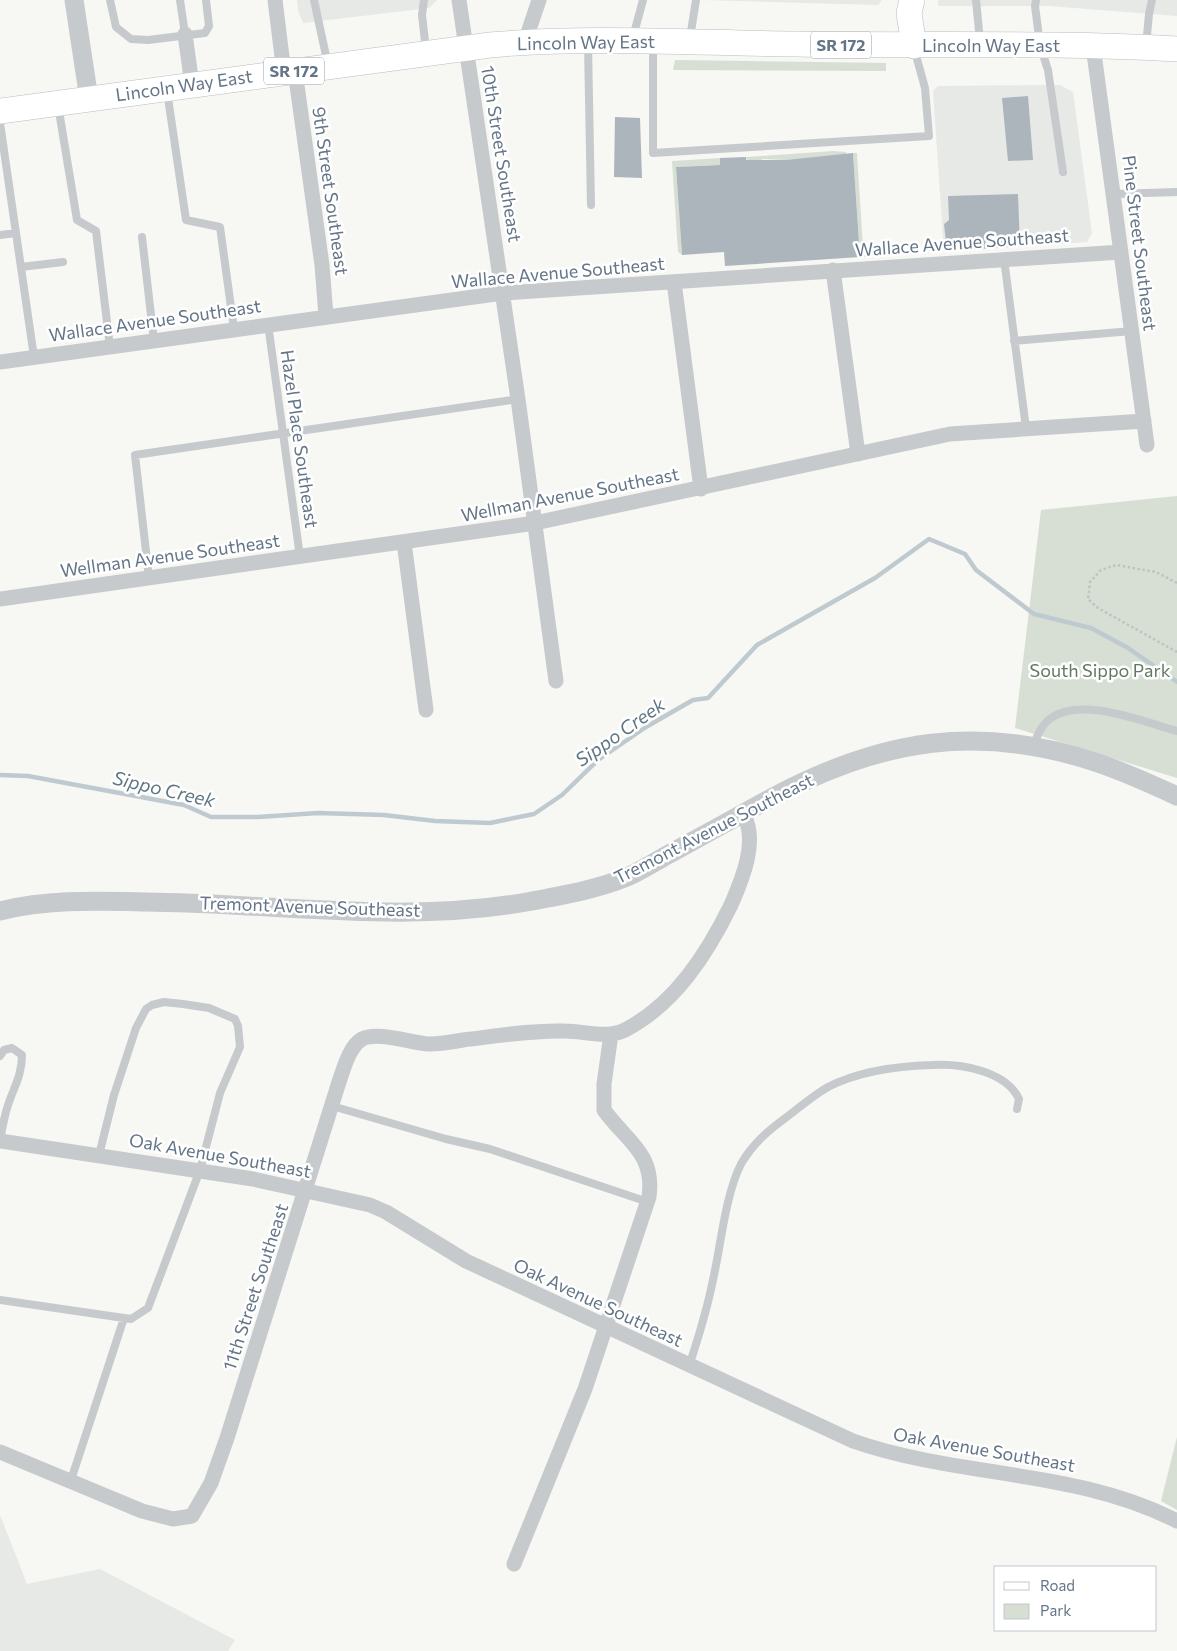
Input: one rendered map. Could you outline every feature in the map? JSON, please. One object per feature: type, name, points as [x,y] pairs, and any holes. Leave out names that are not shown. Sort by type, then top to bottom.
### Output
[{"type":"main road","points":[[912,0],[909,13],[914,46]]},
{"type":"main road","name":"Lincoln Way East","points":[[0,112],[466,48],[525,42],[588,40],[914,46],[1040,45],[1177,49]]},
{"type":"street","points":[[74,0],[89,99]]},
{"type":"street","name":"9th Street Southeast","points":[[275,0],[322,265],[326,316]]},
{"type":"street","name":"10th Street Southeast","points":[[459,0],[518,398],[556,681]]},
{"type":"street","points":[[525,42],[539,0]]},
{"type":"street","points":[[185,34],[192,85]]},
{"type":"street","name":"Pine Street Southeast","points":[[1094,46],[1147,445]]},
{"type":"street","name":"Wallace Avenue Southeast","points":[[0,362],[503,293],[1121,252]]},
{"type":"street","points":[[833,270],[858,454]]},
{"type":"street","points":[[674,282],[701,489]]},
{"type":"street","name":"Wellman Avenue Southeast","points":[[0,599],[535,523],[701,489],[950,434],[1144,421]]},
{"type":"street","points":[[404,542],[426,710]]},
{"type":"street","name":"Tremont Avenue Southeast","points":[[0,912],[29,905],[88,901],[246,904],[344,912],[486,908],[532,901],[612,882],[645,868],[743,814],[832,769],[877,753],[910,745],[959,740],[1033,747],[1095,762],[1177,796]]},
{"type":"street","points":[[514,1564],[576,1415],[648,1202],[651,1182],[648,1166],[642,1154],[610,1119],[602,1104],[611,1034],[624,1030],[666,1000],[680,986],[708,949],[739,887],[746,862],[749,835],[743,814]]},
{"type":"street","name":"11th Street Southeast","points":[[71,1480],[162,1518],[180,1519],[192,1516],[211,1483],[347,1060],[353,1048],[361,1040],[381,1036],[431,1044],[543,1031],[611,1034]]},
{"type":"street","name":"Oak Avenue Southeast","points":[[0,1141],[200,1170],[306,1190],[370,1205],[386,1212],[466,1261],[821,1428],[881,1450],[935,1463],[1090,1489],[1132,1501],[1177,1521]]},
{"type":"street","points":[[0,1452],[71,1480]]},
{"type":"lane","points":[[110,0],[116,27],[131,39],[148,40],[205,33],[209,26],[206,0]]},
{"type":"lane","points":[[180,0],[185,34]]},
{"type":"lane","points":[[314,0],[328,67]]},
{"type":"lane","points":[[424,0],[422,15],[426,54]]},
{"type":"lane","points":[[643,0],[642,41],[652,105],[653,153],[929,136],[925,88],[914,46]]},
{"type":"lane","points":[[690,43],[696,0]]},
{"type":"lane","points":[[976,0],[980,46]]},
{"type":"lane","points":[[1036,0],[1035,6],[1040,45],[1048,70],[1063,172]]},
{"type":"lane","points":[[1146,48],[1152,0]]},
{"type":"lane","points":[[588,40],[591,205]]},
{"type":"lane","points":[[166,89],[186,220],[220,227],[234,329]]},
{"type":"lane","points":[[57,104],[78,220],[96,231],[110,347]]},
{"type":"lane","points":[[0,123],[34,357]]},
{"type":"lane","points":[[1114,194],[1177,192]]},
{"type":"lane","points":[[0,235],[16,233]]},
{"type":"lane","points":[[142,237],[154,341]]},
{"type":"lane","points":[[1004,259],[1026,428]]},
{"type":"lane","points":[[21,267],[64,262]]},
{"type":"lane","name":"Hazel Place Southeast","points":[[268,324],[300,557]]},
{"type":"lane","points":[[1014,341],[1132,331]]},
{"type":"lane","points":[[149,578],[135,455],[518,398]]},
{"type":"lane","points":[[1033,747],[1039,731],[1050,718],[1064,711],[1087,709],[1122,715],[1177,731]]},
{"type":"lane","points":[[0,1300],[131,1319],[148,1308],[200,1170],[214,1112],[236,1059],[240,1037],[235,1019],[224,1012],[164,1002],[152,1005],[140,1016],[114,1095],[100,1155]]},
{"type":"lane","points":[[0,1056],[4,1050],[12,1048],[22,1055],[19,1082],[8,1104],[0,1141]]},
{"type":"lane","points":[[689,1366],[705,1316],[721,1238],[740,1166],[755,1143],[771,1128],[818,1094],[841,1082],[886,1070],[919,1065],[944,1064],[981,1071],[1013,1090],[1019,1100],[1017,1109]]},
{"type":"lane","points":[[332,1106],[446,1139],[490,1149],[648,1202]]},
{"type":"lane","points":[[71,1480],[124,1318]]},
{"type":"path","points":[[1177,583],[1156,572],[1116,565],[1101,570],[1090,582],[1088,600],[1098,608],[1177,652]]},
{"type":"shaded area","points":[[297,0],[437,0],[429,8],[303,23],[298,10]]},
{"type":"shaded area","points":[[703,0],[882,0],[878,5]]},
{"type":"shaded area","points":[[938,0],[1177,0],[1177,16],[1049,6],[938,6]]},
{"type":"shaded area","points":[[1060,85],[1073,92],[1092,233],[1087,242],[944,252],[933,91],[938,86]]},
{"type":"shaded area","points":[[0,1515],[27,1584],[100,1569],[235,1640],[228,1651],[0,1651]]},
{"type":"green space","points":[[675,60],[886,63],[886,71],[673,70]]},
{"type":"green space","points":[[833,151],[846,152],[846,154],[785,160],[762,159],[762,162],[747,162],[746,157]]},
{"type":"green space","points":[[853,153],[857,153],[863,249],[868,250],[868,257],[860,257]]},
{"type":"green space","points":[[720,158],[720,165],[676,167],[682,255],[678,252],[672,161]]},
{"type":"green space","name":"South Sippo Park","points":[[1177,496],[1177,778],[1015,728],[1041,510]]},
{"type":"green space","points":[[1177,1437],[1177,1510],[1161,1501]]},
{"type":"building","points":[[1028,96],[1033,160],[1008,161],[1002,98]]},
{"type":"building","points":[[615,117],[640,118],[642,178],[614,177]]},
{"type":"building","points":[[853,153],[860,257],[725,266],[724,252],[682,255],[676,167],[720,165],[720,158],[746,157],[746,160],[785,160]]},
{"type":"building","points":[[1018,194],[1020,246],[947,251],[944,224],[949,220],[948,196]]},
{"type":"waterway","name":"Sippo Creek","points":[[0,775],[28,776],[184,805],[211,817],[258,817],[318,813],[384,815],[435,821],[490,823],[534,814],[562,795],[598,760],[646,727],[693,700],[708,698],[757,645],[875,578],[929,539],[965,554],[976,570],[1034,614],[1091,628],[1128,648],[1177,682]]}]
